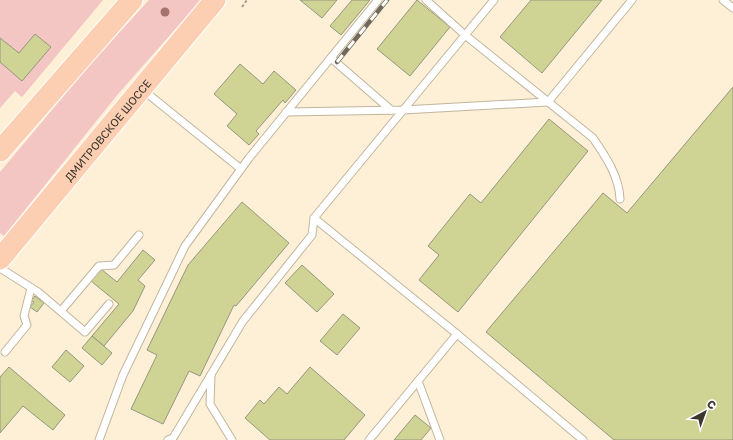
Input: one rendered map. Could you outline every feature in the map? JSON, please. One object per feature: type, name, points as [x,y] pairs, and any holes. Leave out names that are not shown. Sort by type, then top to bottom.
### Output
[{"type":"main road","points":[[0,151],[132,0]]},
{"type":"main road","name":"ДМИТРОВСКОЕ ШОССЕ","points":[[0,259],[215,0]]},
{"type":"lane","points":[[99,440],[122,375],[185,246],[241,169],[378,0]]},
{"type":"lane","points":[[426,0],[465,35],[593,138],[608,160],[619,189],[620,199]]},
{"type":"lane","points":[[168,440],[173,438],[243,321],[312,235],[314,218],[494,0]]},
{"type":"lane","points":[[286,112],[403,110],[548,102],[632,0]]},
{"type":"lane","points":[[723,0],[733,8]]},
{"type":"lane","points":[[331,58],[392,110]]},
{"type":"lane","points":[[141,89],[241,169]]},
{"type":"lane","points":[[314,218],[457,334],[583,440]]},
{"type":"lane","points":[[61,311],[99,266],[114,265],[139,235]]},
{"type":"lane","points":[[0,268],[38,292],[85,332],[109,304]]},
{"type":"lane","points":[[5,352],[27,325],[24,316],[31,288]]},
{"type":"lane","points":[[369,440],[457,334]]},
{"type":"lane","points":[[211,374],[210,404],[232,440]]},
{"type":"lane","points":[[418,381],[440,440]]},
{"type":"path","points":[[242,7],[248,0]]},
{"type":"shaded area","points":[[0,0],[103,0],[22,97],[15,91],[0,108]]},
{"type":"shaded area","points":[[149,0],[201,0],[118,94],[4,236],[0,233],[0,172],[88,67]]},
{"type":"building","points":[[300,0],[337,0],[322,18]]},
{"type":"building","points":[[352,0],[370,0],[341,35],[330,26]]},
{"type":"building","points":[[417,0],[450,27],[410,76],[377,49]]},
{"type":"building","points":[[531,0],[602,0],[542,73],[500,37]]},
{"type":"building","points":[[35,34],[51,47],[22,81],[0,62],[0,38],[19,53]]},
{"type":"building","points":[[240,64],[263,84],[274,71],[296,90],[285,103],[283,100],[256,131],[259,134],[249,145],[227,126],[237,114],[214,94]]},
{"type":"building","points":[[733,87],[733,440],[614,440],[486,332],[603,193],[627,213]]},
{"type":"building","points":[[549,119],[588,151],[458,312],[419,280],[439,255],[428,246],[470,194],[481,203]]},
{"type":"building","points":[[242,202],[289,243],[236,306],[234,305],[200,376],[189,371],[163,424],[131,409],[157,355],[147,350],[188,265]]},
{"type":"building","points":[[143,250],[155,260],[138,280],[145,286],[133,311],[104,346],[92,336],[119,304],[91,281],[101,269],[117,282]]},
{"type":"building","points":[[302,265],[334,294],[317,312],[285,283]]},
{"type":"building","points":[[35,296],[44,303],[37,312],[30,307],[34,302],[31,301]]},
{"type":"building","points":[[343,314],[360,328],[337,355],[320,341]]},
{"type":"building","points":[[92,336],[112,353],[102,365],[82,348]]},
{"type":"building","points":[[66,350],[84,366],[70,382],[52,367]]},
{"type":"building","points":[[9,367],[65,415],[53,430],[23,406],[0,433],[0,377]]},
{"type":"building","points":[[310,367],[365,415],[344,440],[270,440],[245,418],[260,400],[264,404],[279,387],[287,394]]},
{"type":"building","points":[[415,415],[431,428],[421,440],[394,440]]},
{"type":"railway","points":[[337,62],[387,0]]}]
